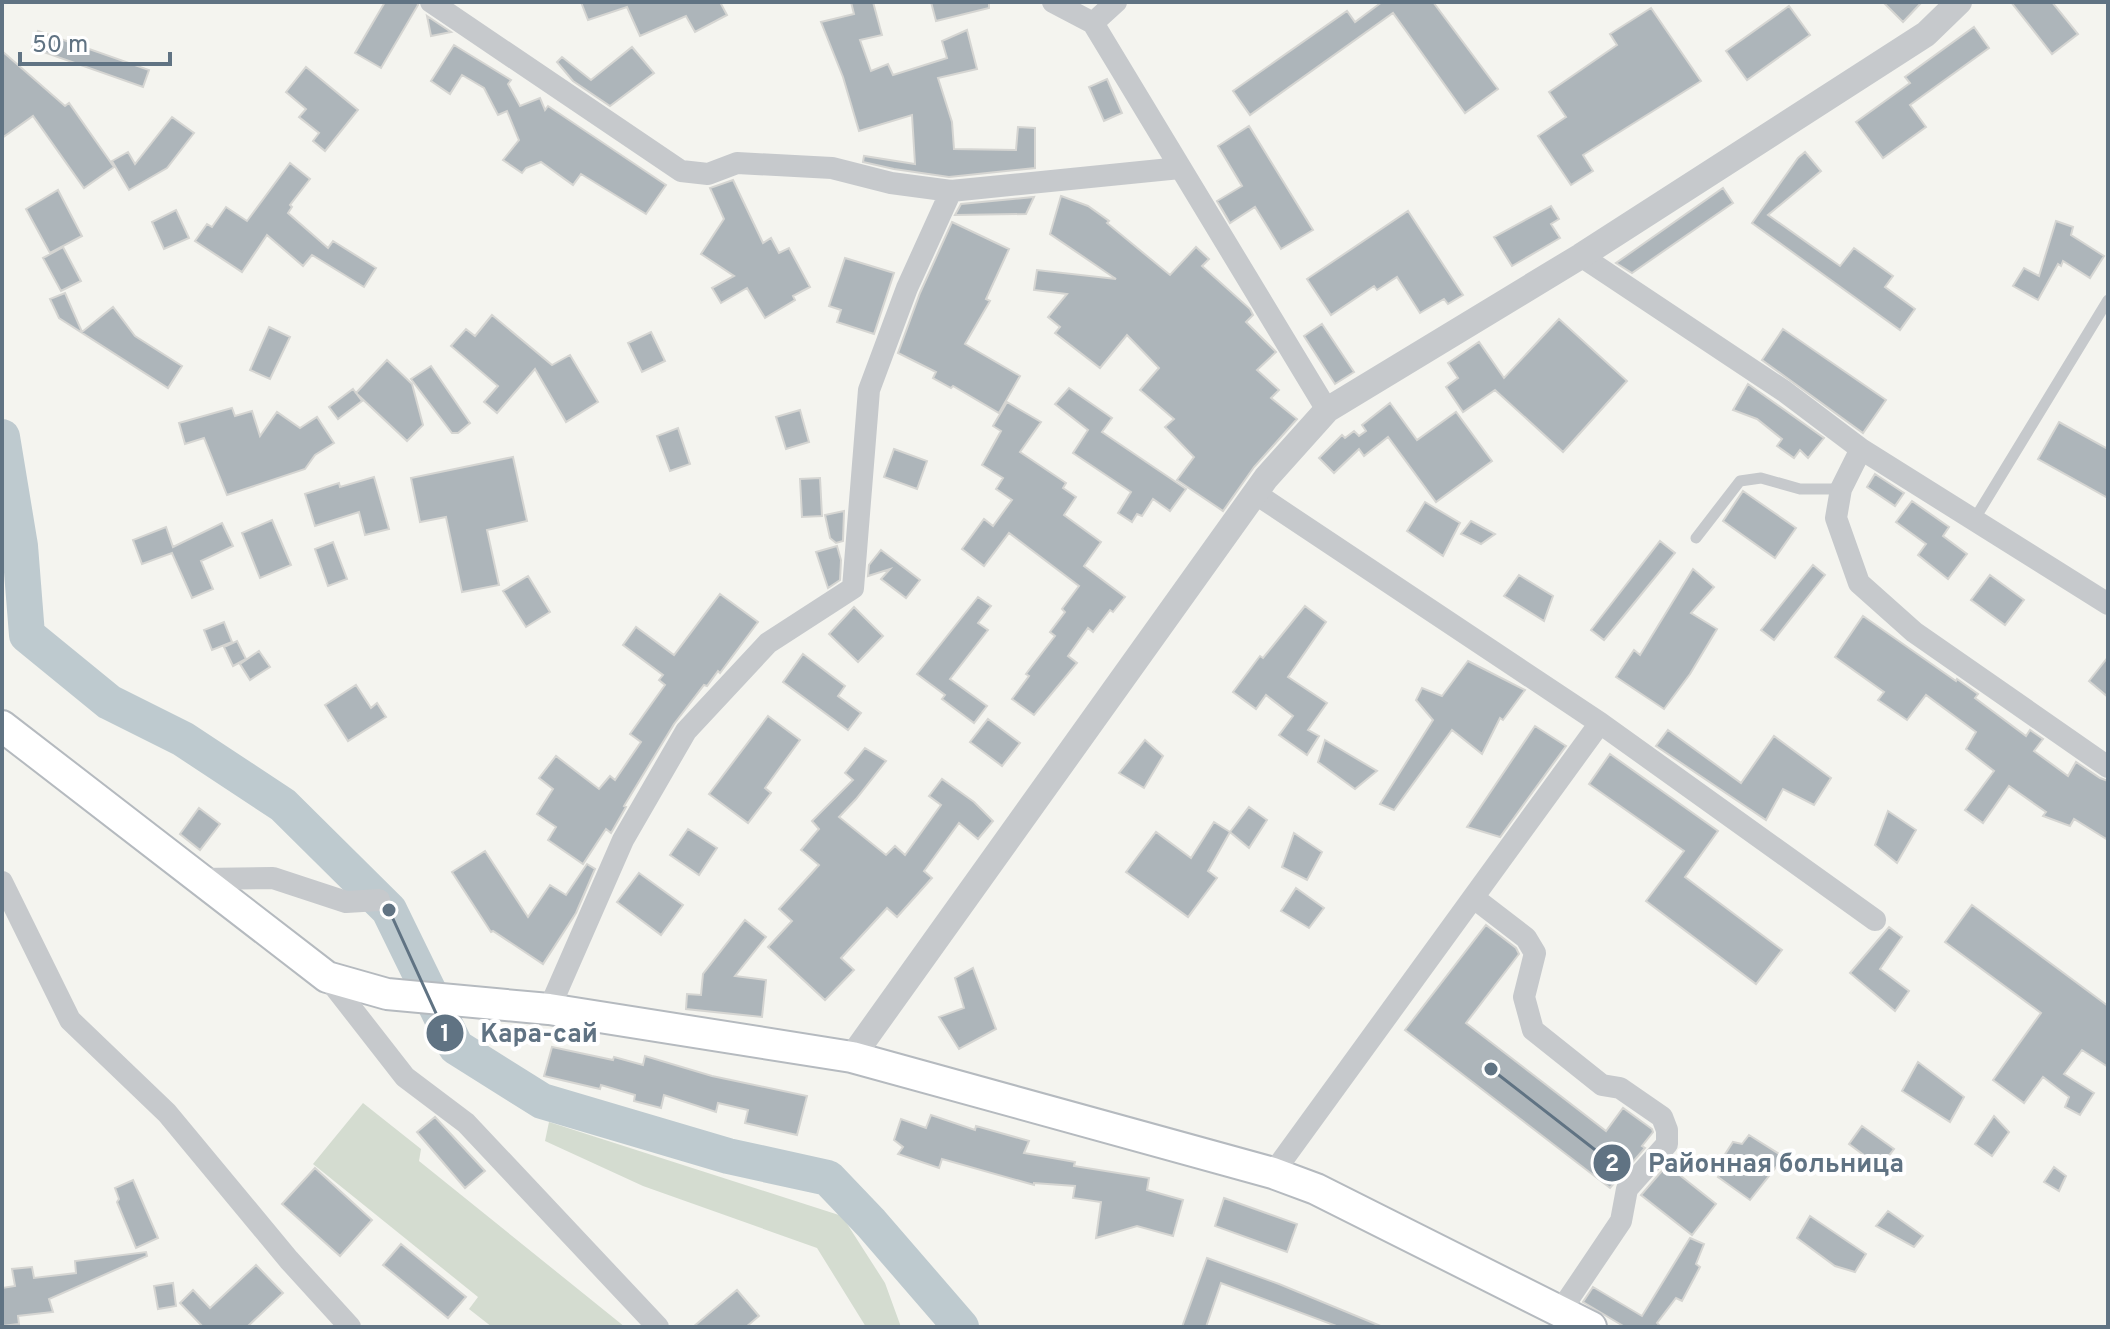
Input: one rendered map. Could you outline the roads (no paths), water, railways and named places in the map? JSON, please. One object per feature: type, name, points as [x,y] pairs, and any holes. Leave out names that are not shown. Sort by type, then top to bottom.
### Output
[{"type":"main road","points":[[2,726],[327,977],[387,994],[549,1009],[852,1057],[1273,1173],[1316,1189],[1591,1327]]},
{"type":"street","points":[[431,2],[681,171],[708,174],[737,163],[832,168],[891,183],[951,191],[1180,168]]},
{"type":"street","points":[[1053,2],[1093,23],[1327,410]]},
{"type":"street","points":[[1093,23],[1116,2]]},
{"type":"street","points":[[852,1057],[1266,478],[1327,410],[1581,256],[1926,34],[1959,2]]},
{"type":"street","points":[[549,1009],[623,840],[686,731],[768,643],[853,588],[869,390],[907,288],[951,191]]},
{"type":"street","points":[[1581,256],[1784,391],[1861,449],[2108,604]]},
{"type":"street","points":[[1861,449],[1841,489],[1836,518],[1859,583],[1914,632],[2108,767]]},
{"type":"street","points":[[1256,494],[1600,723],[1875,920]]},
{"type":"street","points":[[1273,1173],[1600,723]]},
{"type":"street","points":[[201,879],[273,878],[346,902],[379,900]]},
{"type":"street","points":[[2,882],[70,1020],[167,1113],[289,1260],[350,1327]]},
{"type":"street","points":[[1474,898],[1526,938],[1535,953],[1524,997],[1533,1030],[1602,1085],[1620,1088],[1662,1117],[1667,1130],[1667,1144],[1627,1189],[1621,1221],[1561,1310]]},
{"type":"street","points":[[327,977],[405,1077],[466,1123],[658,1327]]},
{"type":"lane","points":[[1973,521],[2108,300]]},
{"type":"lane","points":[[1696,538],[1740,481],[1761,478],[1800,489],[1841,489]]},
{"type":"waterway","points":[[2,437],[20,546],[27,635],[109,702],[183,739],[283,805],[389,910],[456,1047],[542,1101],[728,1156],[828,1178],[961,1327]]},
{"type":"place","name":"Кара-сай","points":[[389,910]]},
{"type":"place","name":"Районная больница","points":[[1491,1069]]}]
